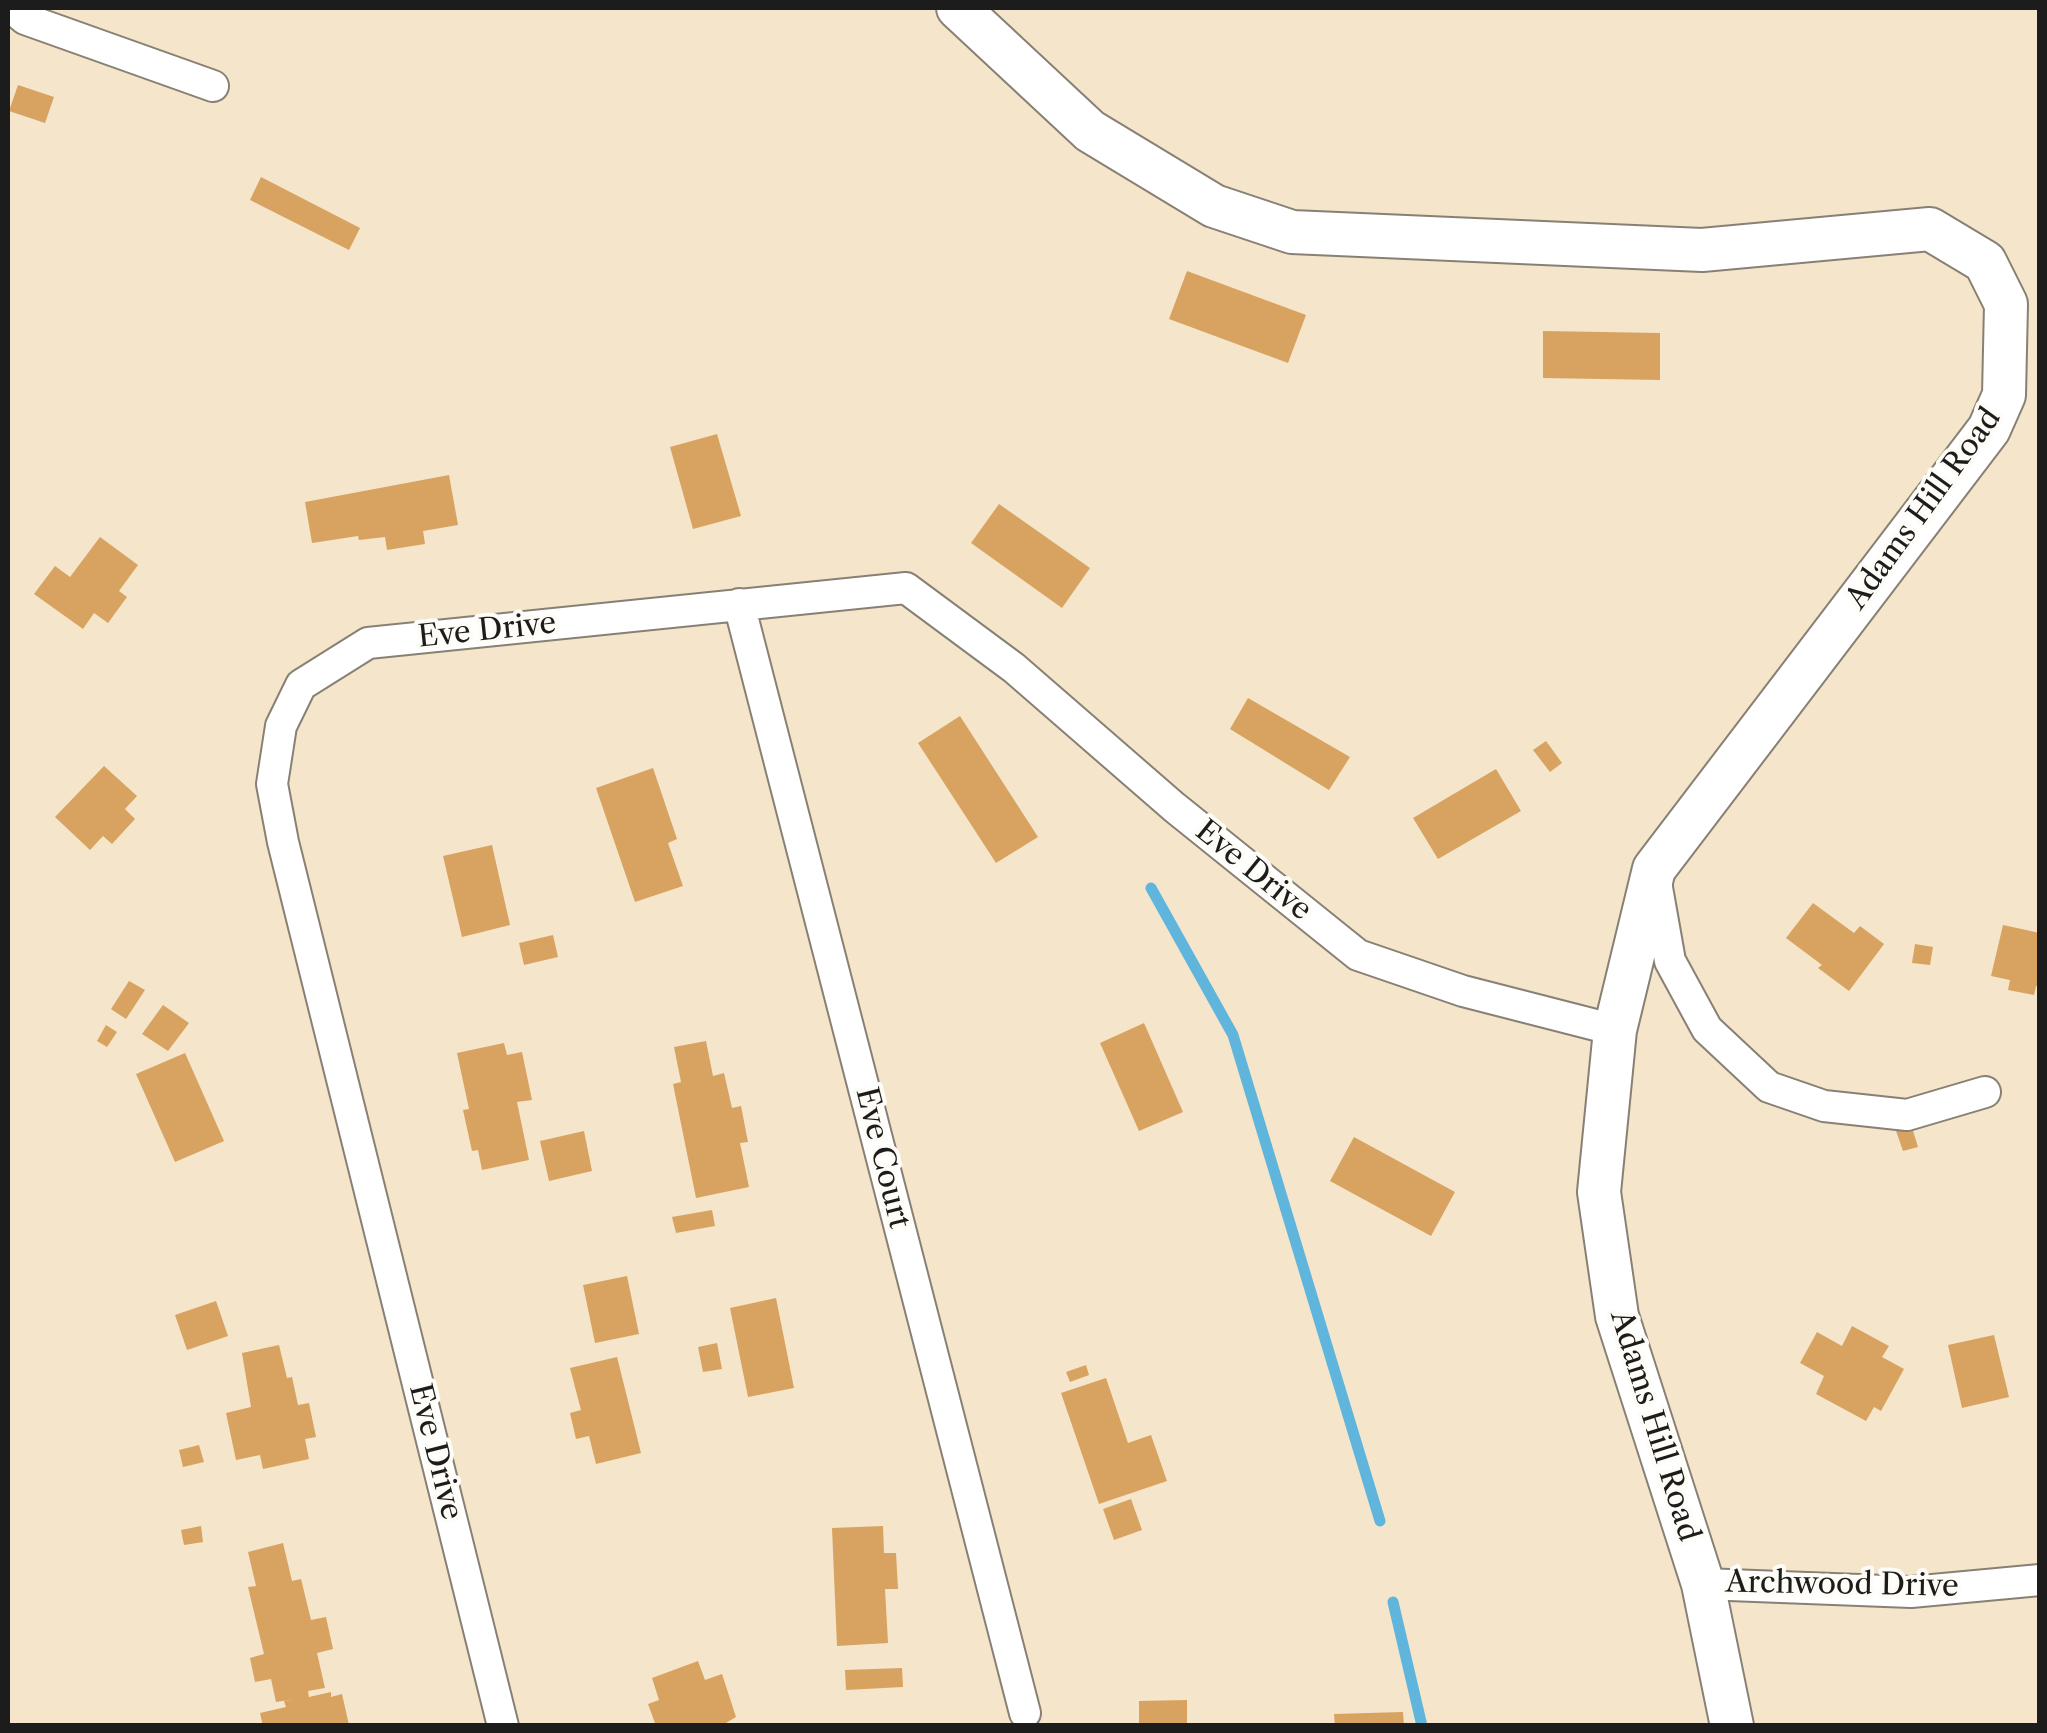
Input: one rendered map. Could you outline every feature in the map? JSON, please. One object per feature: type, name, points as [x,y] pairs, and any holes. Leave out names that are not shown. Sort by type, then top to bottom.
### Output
[{"type":"street","points":[[12,8],[25,19],[212,86]]},
{"type":"street","name":"Adams Hill Road","points":[[958,8],[1090,131],[1214,206],[1292,232],[1702,250],[1930,228],[1985,262],[2006,304],[2004,395],[1989,430],[1654,869],[1615,1030],[1600,1192],[1617,1316],[1704,1584],[1732,1726]]},
{"type":"street","name":"Eve Drive","points":[[503,1726],[283,842],[272,784],[280,726],[301,685],[368,644],[906,588],[1014,668],[1174,807],[1358,954],[1463,991],[1615,1030]]},
{"type":"street","name":"Eve Court","points":[[739,604],[1025,1713]]},
{"type":"street","points":[[1654,869],[1670,961],[1707,1029],[1770,1087],[1824,1106],[1907,1115],[1984,1092]]},
{"type":"street","name":"Archwood Drive","points":[[1704,1584],[1911,1592],[2040,1580]]},
{"type":"building","points":[[18,85],[54,97],[45,123],[9,111]]},
{"type":"building","points":[[261,177],[360,228],[349,250],[250,200]]},
{"type":"building","points":[[1187,271],[1306,315],[1288,363],[1169,319]]},
{"type":"building","points":[[1543,331],[1660,333],[1660,380],[1543,378]]},
{"type":"building","points":[[717,434],[741,516],[693,529],[670,447]]},
{"type":"building","points":[[449,475],[458,525],[423,531],[425,544],[387,550],[385,537],[359,540],[358,536],[312,543],[305,502]]},
{"type":"building","points":[[999,504],[1090,568],[1062,608],[971,543]]},
{"type":"building","points":[[100,537],[138,565],[119,591],[127,597],[108,623],[94,613],[83,629],[34,594],[55,566],[70,577]]},
{"type":"building","points":[[1248,698],[1350,757],[1329,790],[1230,729]]},
{"type":"building","points":[[960,716],[1038,837],[996,863],[918,743]]},
{"type":"building","points":[[1546,741],[1562,763],[1550,772],[1533,750]]},
{"type":"building","points":[[104,766],[137,796],[125,809],[135,819],[112,844],[103,836],[90,850],[55,817]]},
{"type":"building","points":[[653,768],[677,839],[668,843],[683,886],[635,902],[596,788]]},
{"type":"building","points":[[1496,769],[1521,811],[1438,859],[1413,818]]},
{"type":"building","points":[[492,845],[510,925],[462,937],[443,856]]},
{"type":"building","points":[[1813,903],[1854,933],[1860,926],[1884,944],[1849,991],[1786,938]]},
{"type":"building","points":[[2003,925],[2040,933],[2040,987],[2036,986],[2034,995],[2008,990],[2010,980],[1991,976]]},
{"type":"building","points":[[553,935],[558,957],[524,965],[519,943]]},
{"type":"building","points":[[1915,944],[1933,947],[1930,965],[1912,963]]},
{"type":"building","points":[[129,981],[145,990],[126,1019],[111,1009]]},
{"type":"building","points":[[163,1005],[189,1023],[168,1051],[142,1034]]},
{"type":"building","points":[[1144,1023],[1183,1112],[1139,1131],[1100,1043]]},
{"type":"building","points":[[106,1025],[117,1032],[107,1047],[97,1041]]},
{"type":"building","points":[[706,1041],[713,1076],[724,1073],[732,1108],[741,1106],[748,1142],[740,1143],[749,1187],[696,1198],[673,1084],[681,1082],[674,1047]]},
{"type":"building","points":[[504,1043],[507,1055],[522,1052],[532,1100],[517,1102],[529,1160],[482,1170],[478,1150],[472,1151],[463,1110],[469,1109],[457,1053]]},
{"type":"building","points":[[185,1053],[224,1141],[175,1162],[136,1074]]},
{"type":"building","points":[[1910,1121],[1918,1147],[1903,1151],[1894,1125]]},
{"type":"building","points":[[584,1131],[592,1171],[549,1181],[540,1141]]},
{"type":"building","points":[[1354,1137],[1455,1192],[1431,1236],[1330,1181]]},
{"type":"building","points":[[712,1210],[715,1226],[676,1233],[672,1217]]},
{"type":"building","points":[[627,1276],[639,1334],[595,1343],[583,1285]]},
{"type":"building","points":[[776,1298],[794,1388],[748,1397],[730,1308]]},
{"type":"building","points":[[216,1301],[228,1336],[187,1350],[175,1315]]},
{"type":"building","points":[[1852,1326],[1889,1346],[1882,1357],[1904,1369],[1881,1411],[1874,1407],[1866,1421],[1816,1394],[1824,1376],[1800,1363],[1817,1332],[1842,1346]]},
{"type":"building","points":[[1994,1335],[2009,1397],[1962,1408],[1948,1345]]},
{"type":"building","points":[[717,1343],[722,1369],[703,1372],[698,1347]]},
{"type":"building","points":[[279,1345],[298,1405],[309,1403],[316,1437],[305,1439],[309,1459],[263,1469],[260,1455],[236,1460],[226,1413],[251,1407],[242,1353]]},
{"type":"building","points":[[617,1357],[641,1453],[596,1464],[589,1436],[576,1439],[570,1413],[581,1410],[570,1368]]},
{"type":"building","points":[[1086,1365],[1089,1375],[1070,1382],[1066,1372]]},
{"type":"building","points":[[1106,1378],[1128,1443],[1151,1435],[1167,1481],[1099,1504],[1061,1393]]},
{"type":"building","points":[[199,1445],[204,1462],[183,1467],[179,1450]]},
{"type":"building","points":[[1131,1499],[1142,1530],[1114,1540],[1103,1509]]},
{"type":"building","points":[[201,1526],[203,1542],[184,1545],[181,1530]]},
{"type":"building","points":[[883,1526],[884,1553],[896,1553],[898,1589],[885,1589],[888,1643],[837,1646],[832,1528]]},
{"type":"building","points":[[283,1543],[292,1581],[301,1579],[311,1620],[326,1617],[333,1649],[317,1653],[325,1688],[308,1691],[309,1697],[342,1694],[349,1725],[263,1726],[260,1713],[286,1707],[284,1701],[295,1699],[276,1702],[271,1679],[255,1682],[250,1658],[264,1654],[248,1587],[256,1586],[248,1552]]},
{"type":"building","points":[[698,1661],[705,1680],[722,1674],[736,1717],[721,1726],[656,1726],[648,1704],[659,1700],[652,1678]]},
{"type":"building","points":[[902,1668],[903,1687],[846,1690],[845,1670]]},
{"type":"building","points":[[1187,1700],[1187,1726],[1139,1726],[1139,1701]]},
{"type":"building","points":[[1403,1712],[1404,1726],[1335,1726],[1334,1714]]},
{"type":"waterway","points":[[1151,888],[1233,1035],[1380,1521]]},
{"type":"waterway","points":[[1393,1602],[1422,1726]]}]
